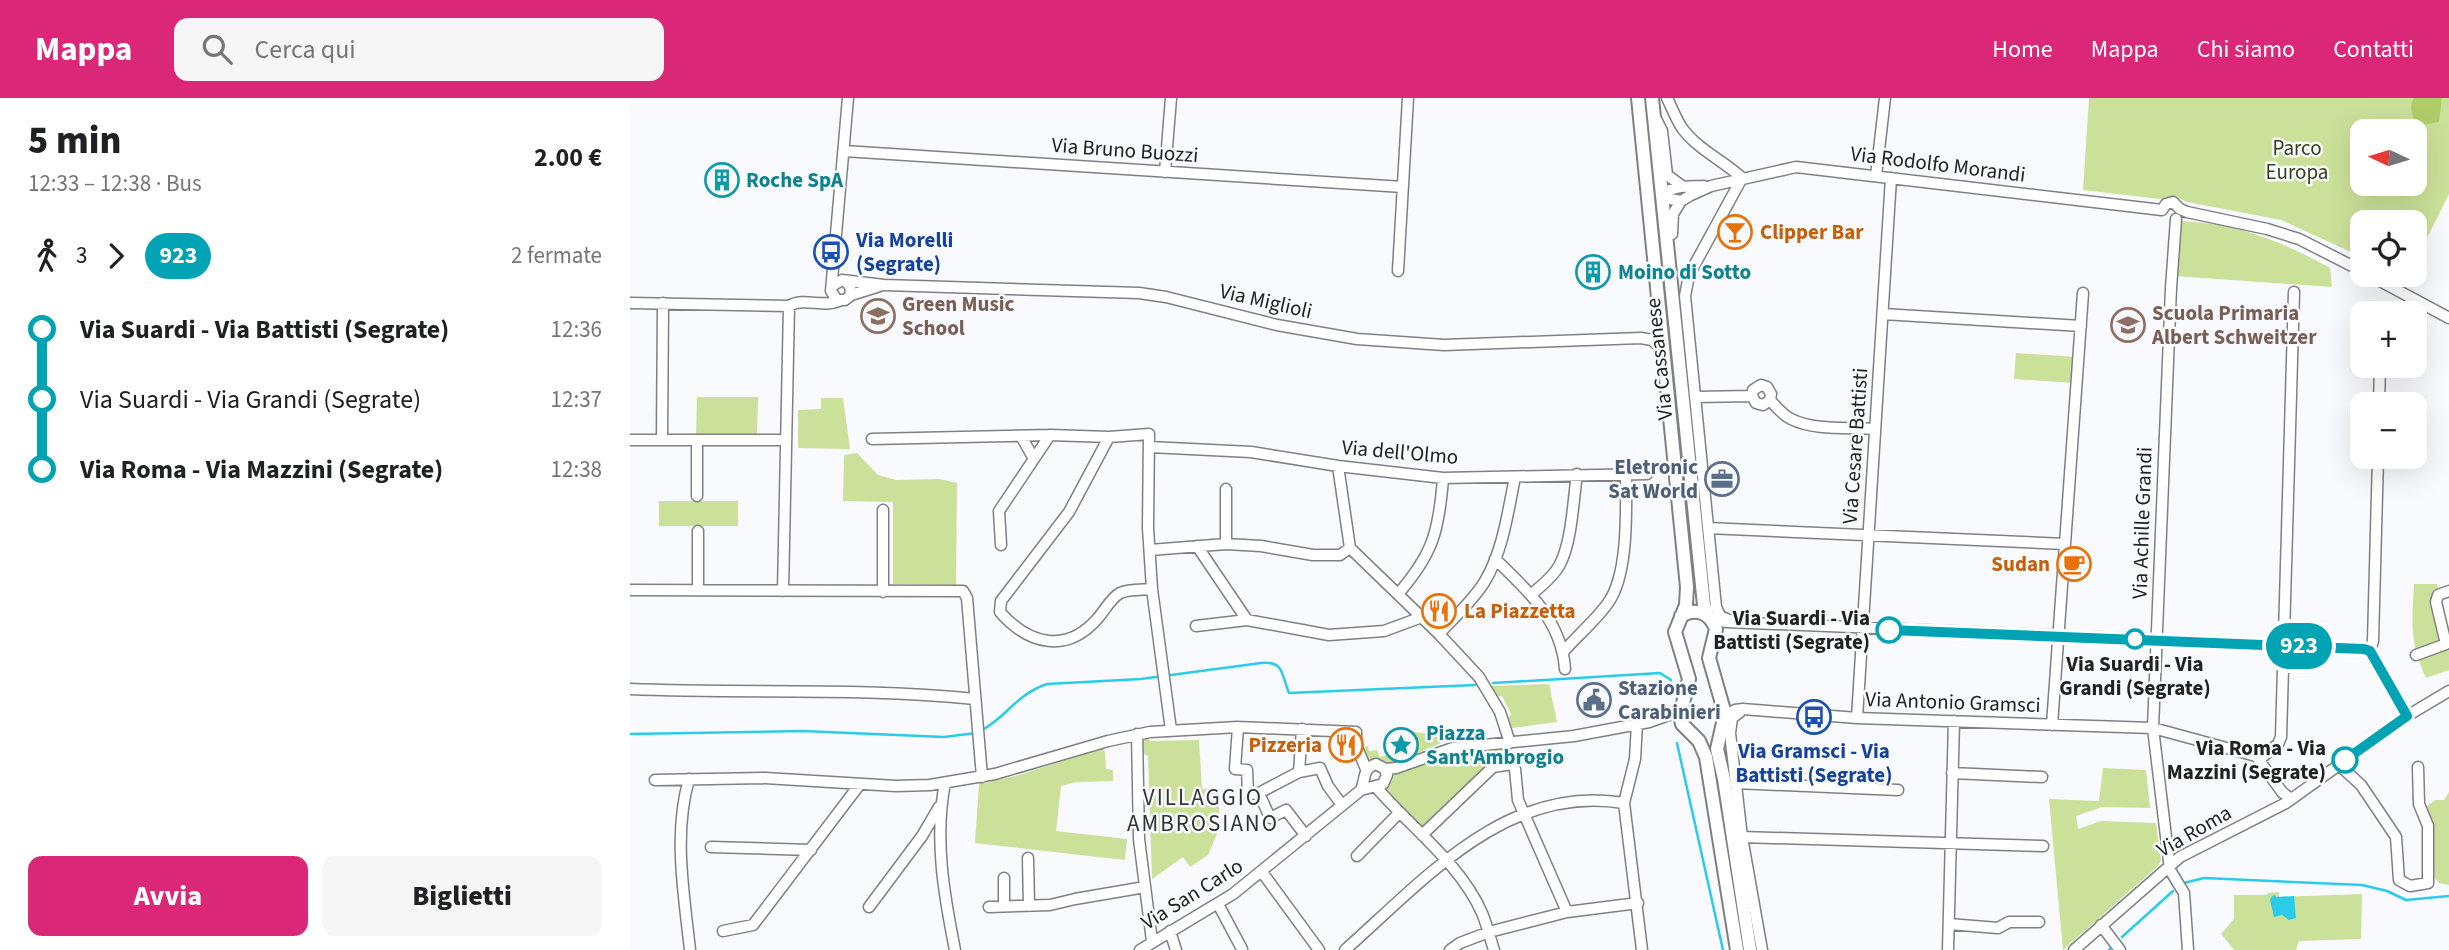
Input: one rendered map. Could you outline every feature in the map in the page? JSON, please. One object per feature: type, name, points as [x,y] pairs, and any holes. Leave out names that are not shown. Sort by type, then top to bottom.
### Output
[{"type":"main road","name":"Via Cassanese","points":[[1638,98],[1688,587],[1686,605],[1676,626],[1676,636],[1688,671],[1689,684],[1681,717]]},
{"type":"main road","points":[[1647,98],[1654,117]]},
{"type":"main road","name":"Via Cassanese","points":[[1652,98],[1701,578],[1709,617],[1716,629],[1709,658],[1724,719],[1717,749],[1724,779],[1749,950]]},
{"type":"main road","points":[[1644,154],[1649,160],[1654,184],[1662,194],[1650,207]]},
{"type":"main road","points":[[1681,616],[1697,611],[1709,617]]},
{"type":"main road","points":[[1681,717],[1706,757],[1737,950]]},
{"type":"main road","points":[[1693,734],[1712,734],[1724,719]]},
{"type":"street","points":[[839,301],[832,296],[831,289],[848,98]]},
{"type":"street","points":[[1165,172],[1171,98]]},
{"type":"street","points":[[1398,271],[1408,98]]},
{"type":"street","points":[[1668,98],[1675,116],[1689,136],[1742,178],[1686,285],[1717,611],[1722,618],[1743,622]]},
{"type":"street","points":[[1877,176],[1885,98]]},
{"type":"street","points":[[1654,117],[1660,123],[1662,131],[1667,175],[1682,186]]},
{"type":"street","name":"Via Bruno Buozzi","points":[[844,150],[1403,187]]},
{"type":"street","name":"Via Rodolfo Morandi","points":[[1681,201],[1716,185],[1777,170],[1804,167],[2162,211]]},
{"type":"street","name":"Via Cesare Battisti","points":[[1857,718],[1892,177]]},
{"type":"street","points":[[1716,185],[1725,192],[1724,213]]},
{"type":"street","name":"Via Rodolfo Morandi","points":[[1662,194],[1682,186],[1716,185]]},
{"type":"street","points":[[1662,194],[1681,201],[1671,220],[1674,260],[1670,272]]},
{"type":"street","name":"Via Rodolfo Morandi","points":[[2178,215],[2177,205],[2171,202],[2164,205],[2162,211],[2167,220],[2178,215],[2204,216],[2267,229],[2299,239],[2350,265]]},
{"type":"street","name":"Via Achille Grandi","points":[[2178,215],[2171,288],[2153,728],[2169,865],[2184,893],[2188,950]]},
{"type":"street","points":[[835,260],[836,271],[850,286],[851,295]]},
{"type":"street","points":[[814,303],[824,299],[836,282],[884,285]]},
{"type":"street","points":[[630,303],[789,306],[794,303],[829,304],[884,285]]},
{"type":"street","name":"Via Miglioli","points":[[884,285],[1144,293],[1331,335],[1444,345],[1641,338]]},
{"type":"street","points":[[2391,287],[2449,318]]},
{"type":"street","points":[[2291,799],[2279,788],[2260,759],[2281,739],[2294,292]]},
{"type":"street","points":[[2052,724],[2083,293]]},
{"type":"street","points":[[662,440],[663,303]]},
{"type":"street","points":[[783,591],[789,306]]},
{"type":"street","points":[[1641,338],[1649,335],[1655,328],[1660,311]]},
{"type":"street","points":[[1883,314],[2081,326]]},
{"type":"street","points":[[1641,338],[1654,341],[1664,351]]},
{"type":"street","points":[[1752,396],[1755,388],[1764,385],[1771,391],[1770,400]]},
{"type":"street","points":[[1695,397],[1752,396]]},
{"type":"street","points":[[1752,396],[1756,403],[1761,405],[1770,400]]},
{"type":"street","points":[[1770,400],[1796,421],[1875,429]]},
{"type":"street","points":[[1001,545],[999,511],[1050,435]]},
{"type":"street","points":[[872,439],[1149,435],[1152,589],[1171,730]]},
{"type":"street","points":[[1021,436],[1034,459]]},
{"type":"street","points":[[1109,437],[1069,512],[1001,601],[999,609],[1001,614],[1027,635],[1060,642],[1088,628],[1118,594],[1152,589]]},
{"type":"street","points":[[630,440],[786,440]]},
{"type":"street","points":[[697,440],[697,496]]},
{"type":"street","name":"Via dell'Olmo","points":[[1150,447],[1251,452],[1338,466],[1443,478],[1647,474]]},
{"type":"street","points":[[1338,466],[1350,548],[1422,617],[1479,677],[1490,694],[1510,743]]},
{"type":"street","points":[[2370,651],[2373,640],[2378,469]]},
{"type":"street","points":[[1532,594],[1548,580],[1561,563],[1577,474]]},
{"type":"street","points":[[1563,651],[1606,606],[1616,588],[1626,530],[1626,474]]},
{"type":"street","points":[[1439,634],[1479,590],[1495,559],[1515,477]]},
{"type":"street","points":[[1398,594],[1420,568],[1430,547],[1440,512],[1443,478]]},
{"type":"street","points":[[1226,489],[1226,544]]},
{"type":"street","points":[[883,510],[883,592]]},
{"type":"street","points":[[1708,528],[2065,544]]},
{"type":"street","points":[[698,531],[698,590]]},
{"type":"street","points":[[1150,550],[1226,544],[1261,546],[1313,555],[1340,555],[1350,548]]},
{"type":"street","points":[[1197,545],[1247,620]]},
{"type":"street","points":[[1495,559],[1532,594],[1563,651],[1565,669]]},
{"type":"street","points":[[630,590],[958,590],[965,593],[982,777]]},
{"type":"street","points":[[2416,655],[2446,644],[2435,602],[2438,595],[2449,592]]},
{"type":"street","points":[[1196,626],[1247,620],[1329,635],[1384,631],[1422,617]]},
{"type":"street","points":[[1709,617],[1720,622],[1863,629],[2360,648],[2370,651],[2407,716]]},
{"type":"street","points":[[630,689],[857,691],[933,694],[975,699]]},
{"type":"street","name":"Via Roma","points":[[2074,950],[2169,865],[2291,799],[2407,716],[2449,691]]},
{"type":"street","name":"Via Antonio Gramsci","points":[[1724,719],[1735,709],[1857,718],[2153,728],[2254,755],[2260,759]]},
{"type":"street","points":[[1753,711],[1737,713],[1730,724],[1742,837],[1762,950]]},
{"type":"street","name":"Via San Carlo","points":[[1140,950],[1218,904],[1262,872],[1373,777],[1452,748],[1567,737],[1681,717]]},
{"type":"street","points":[[1948,950],[1954,721]]},
{"type":"street","points":[[1637,724],[1635,759],[1624,803],[1642,950]]},
{"type":"street","points":[[1238,727],[1235,769],[1247,769],[1248,794],[1259,793],[1299,772],[1320,768],[1342,806]]},
{"type":"street","points":[[655,780],[765,778],[915,786],[982,777],[1137,734],[1238,727],[1356,732],[1356,745],[1385,798],[1446,861],[1467,888],[1481,911],[1494,950]]},
{"type":"street","points":[[1299,772],[1302,729]]},
{"type":"street","points":[[1137,734],[1139,839],[1152,941]]},
{"type":"street","points":[[1422,835],[1487,772],[1498,765],[1515,766],[1516,790],[1523,814],[1567,912]]},
{"type":"street","points":[[2339,765],[2361,785],[2396,837],[2399,880],[2410,886],[2428,883],[2428,825],[2419,804],[2418,767]]},
{"type":"street","points":[[1952,773],[2042,777]]},
{"type":"street","points":[[689,779],[684,802],[682,851],[690,950]]},
{"type":"street","points":[[945,783],[940,805],[944,892],[955,950]]},
{"type":"street","points":[[1735,783],[1898,790]]},
{"type":"street","points":[[723,931],[753,925],[860,784]]},
{"type":"street","points":[[2279,788],[2301,792]]},
{"type":"street","points":[[1259,793],[1270,818],[1286,810],[1306,836]]},
{"type":"street","points":[[1345,950],[1446,861],[1485,832],[1523,814],[1577,801],[1599,798],[1624,803]]},
{"type":"street","points":[[869,907],[922,836],[940,805]]},
{"type":"street","points":[[1357,856],[1399,813]]},
{"type":"street","points":[[922,836],[941,840]]},
{"type":"street","points":[[1742,837],[2043,846]]},
{"type":"street","points":[[711,847],[811,850]]},
{"type":"street","points":[[1028,858],[1029,906]]},
{"type":"street","points":[[1262,872],[1319,950]]},
{"type":"street","points":[[1004,878],[1004,906]]},
{"type":"street","points":[[989,907],[1049,905],[1144,887]]},
{"type":"street","points":[[1450,950],[1460,943],[1489,932],[1567,912],[1637,903]]},
{"type":"street","points":[[1218,904],[1242,948]]},
{"type":"street","points":[[1949,924],[1998,928],[2010,922],[2039,922]]},
{"type":"street","points":[[2101,925],[2120,950]]},
{"type":"street","points":[[1170,931],[1176,950]]},
{"type":"green space","name":"Parco Europa","points":[[2089,98],[2449,98],[2449,194],[2427,238],[2427,210],[2350,210],[2350,252],[2281,220],[2187,202],[2176,197],[2160,199],[2083,190]]},
{"type":"green space","points":[[2414,98],[2442,98],[2439,122],[2427,124],[2427,119],[2414,119]]},
{"type":"green space","points":[[2180,221],[2220,225],[2276,242],[2330,268],[2332,287],[2175,276]]},
{"type":"green space","points":[[2016,353],[2077,357],[2075,383],[2014,379]]},
{"type":"green space","points":[[697,397],[758,397],[757,436],[696,435]]},
{"type":"green space","points":[[821,398],[843,398],[850,449],[798,448],[798,410],[821,409]]},
{"type":"green space","points":[[857,453],[878,475],[896,480],[939,479],[957,483],[956,585],[893,584],[893,502],[843,501],[844,455]]},
{"type":"green space","points":[[659,501],[738,501],[738,526],[659,526]]},
{"type":"green space","points":[[2414,584],[2437,584],[2449,652],[2449,670],[2426,678],[2413,632]]},
{"type":"green space","points":[[1549,684],[1557,722],[1512,728],[1508,718],[1511,714],[1502,696],[1497,696],[1492,686]]},
{"type":"green space","points":[[1401,731],[1458,736],[1387,766],[1368,760],[1362,748],[1368,746],[1369,751],[1377,750],[1380,757],[1403,750]]},
{"type":"green space","points":[[1147,736],[1150,741],[1199,740],[1202,789],[1218,788],[1220,827],[1208,855],[1190,867],[1183,857],[1152,879],[1148,756],[1141,753],[1141,744]]},
{"type":"green space","points":[[1103,748],[1106,769],[1113,770],[1113,781],[1077,782],[1061,786],[1056,831],[1127,839],[1125,860],[975,843],[979,784],[1016,776]]},
{"type":"green space","points":[[1508,748],[1510,761],[1498,762],[1424,829],[1385,789],[1394,774],[1454,751]]},
{"type":"green space","points":[[2103,768],[2146,770],[2150,808],[2102,807],[2076,816],[2078,829],[2101,821],[2156,823],[2161,860],[2158,866],[2063,950],[2049,799],[2099,801]]},
{"type":"green space","points":[[2449,792],[2449,885],[2439,883],[2431,873],[2425,814],[2427,806],[2435,800],[2444,800]]},
{"type":"green space","points":[[2279,892],[2279,897],[2362,894],[2361,939],[2299,941],[2296,950],[2234,950],[2221,934],[2234,919],[2234,895],[2267,895]]},
{"type":"water","points":[[2275,895],[2294,896],[2296,918],[2289,920],[2282,915],[2274,917],[2270,900]]},
{"type":"waterway","points":[[982,730],[1027,694],[1047,684],[1141,679],[1261,663],[1278,666],[1289,693],[1475,685]]},
{"type":"waterway","points":[[1493,683],[1660,673],[1671,680]]},
{"type":"waterway","points":[[630,734],[802,731],[944,737],[976,733]]},
{"type":"waterway","points":[[1677,743],[1723,950]]},
{"type":"waterway","points":[[2184,883],[2204,878],[2362,885],[2387,891],[2406,900],[2449,896]]},
{"type":"waterway","points":[[2122,937],[2173,891]]},
{"type":"bus line","name":"923","points":[[1889,630],[2364,649],[2370,651],[2407,716],[2345,760]]},
{"type":"place","name":"Roche SpA","points":[[722,180]]},
{"type":"place","name":"Clipper Bar","points":[[1735,232]]},
{"type":"place","name":"Via Morelli (Segrate)","points":[[831,252]]},
{"type":"place","name":"Moino di Sotto","points":[[1593,272]]},
{"type":"place","name":"Green Music School","points":[[878,316]]},
{"type":"place","name":"Scuola Primaria Albert Schweitzer","points":[[2128,325]]},
{"type":"place","name":"Eletronic Sat World","points":[[1722,479]]},
{"type":"place","name":"Sudan","points":[[2074,564]]},
{"type":"place","name":"La Piazzetta","points":[[1439,611]]},
{"type":"place","name":"Via Suardi - Via Battisti (Segrate)","points":[[1889,630]]},
{"type":"place","name":"Via Suardi - Via Grandi (Segrate)","points":[[2135,639]]},
{"type":"place","name":"Stazione Carabinieri","points":[[1594,700]]},
{"type":"place","name":"Via Gramsci - Via Battisti (Segrate)","points":[[1814,717]]},
{"type":"place","name":"Pizzeria","points":[[1346,745]]},
{"type":"place","name":"Piazza Sant'Ambrogio","points":[[1401,745]]},
{"type":"place","name":"Via Roma - Via Mazzini (Segrate)","points":[[2345,760]]},
{"type":"district","name":"VILLAGGIO AMBROSIANO","points":[[1203,810]]}]
